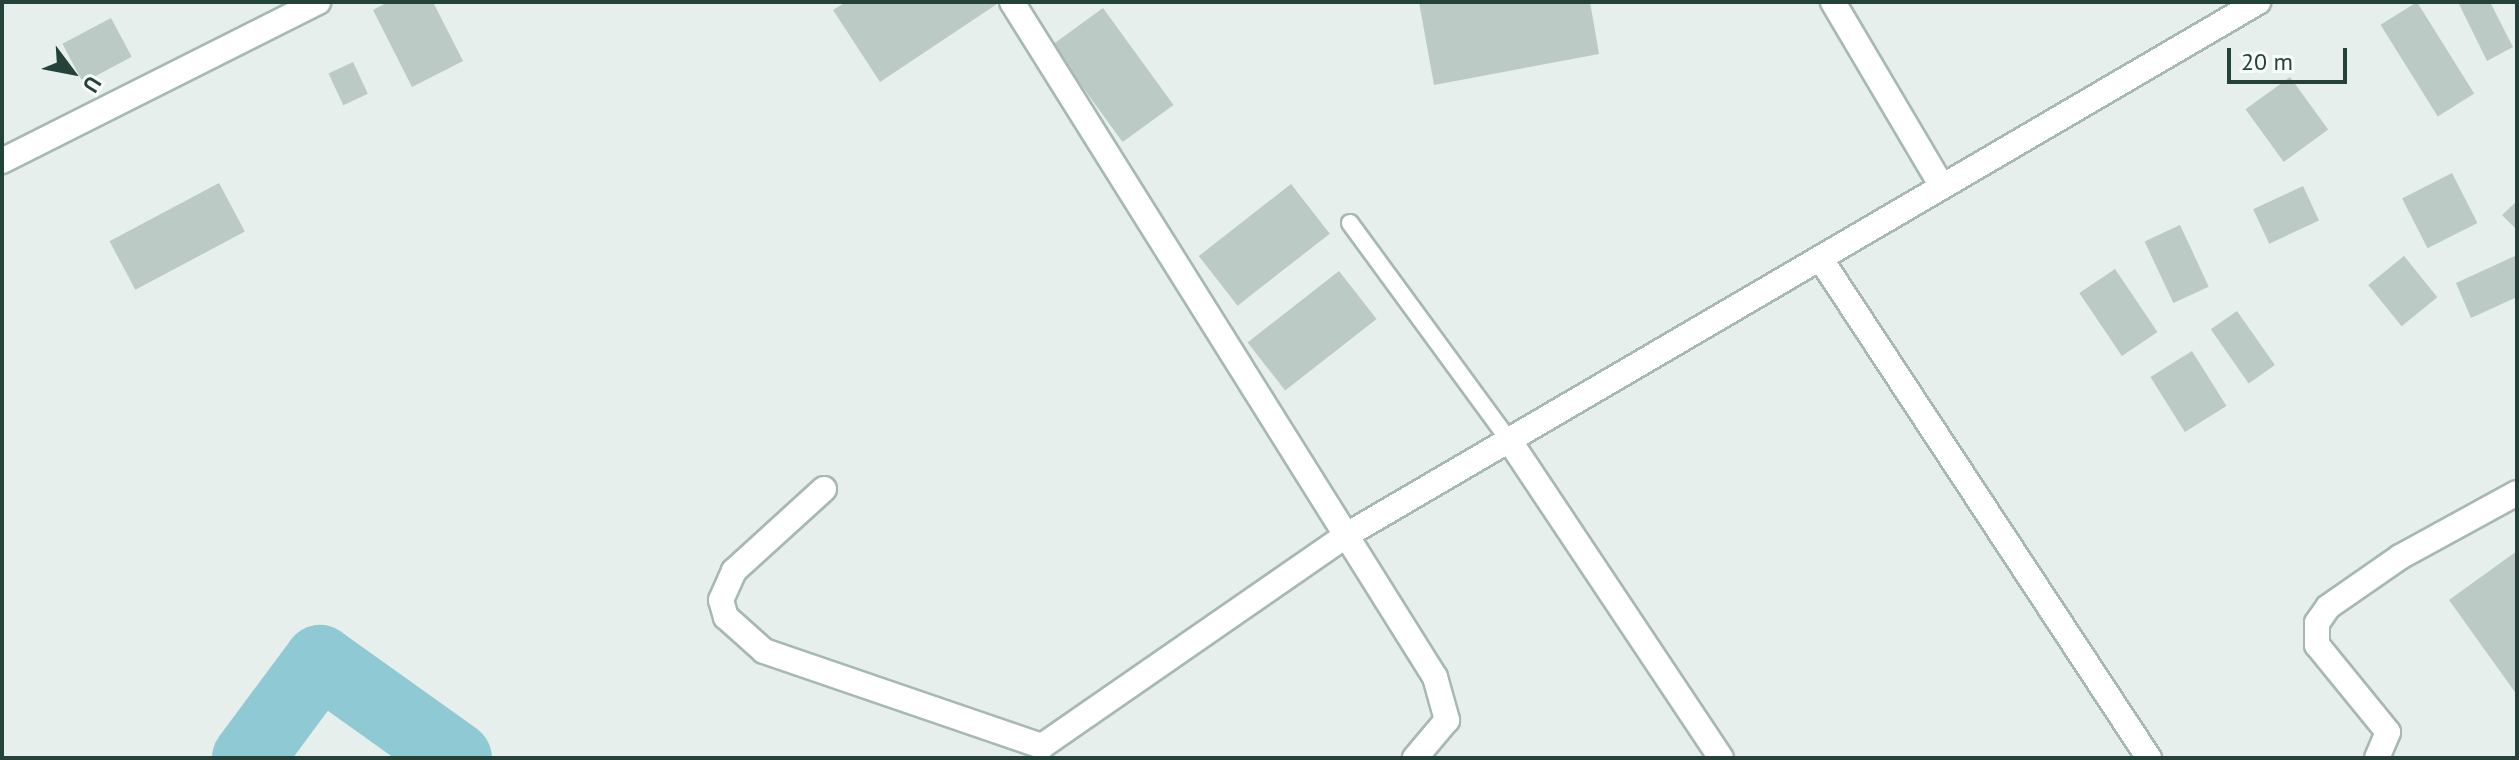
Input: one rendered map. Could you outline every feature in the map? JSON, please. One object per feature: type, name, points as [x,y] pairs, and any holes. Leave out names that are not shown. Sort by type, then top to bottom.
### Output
[{"type":"street","points":[[2,161],[318,2]]},
{"type":"street","points":[[1012,2],[1448,704],[1447,720],[1415,758]]},
{"type":"street","points":[[1833,2],[1942,186]]},
{"type":"street","points":[[824,489],[734,571],[721,600],[726,617],[764,651],[1042,746],[1345,536],[2249,4]]},
{"type":"street","points":[[1820,258],[2149,758]]},
{"type":"street","points":[[1509,440],[1721,758]]},
{"type":"street","points":[[2377,758],[2388,732],[2317,645],[2317,623],[2328,607],[2400,557],[2517,493]]},
{"type":"lane","points":[[1350,223],[1509,440]]},
{"type":"building","points":[[388,2],[433,2],[463,61],[412,87],[373,10]]},
{"type":"building","points":[[846,2],[1000,2],[880,82],[833,10]]},
{"type":"building","points":[[1419,2],[1590,2],[1599,54],[1434,85]]},
{"type":"building","points":[[2417,2],[2474,94],[2438,116],[2381,25]]},
{"type":"building","points":[[2458,2],[2490,2],[2513,47],[2487,61]]},
{"type":"building","points":[[1103,8],[1174,105],[1123,142],[1052,45]]},
{"type":"building","points":[[111,18],[132,57],[83,83],[62,44]]},
{"type":"building","points":[[353,62],[368,94],[343,105],[329,73]]},
{"type":"building","points":[[2290,77],[2328,130],[2284,162],[2246,109]]},
{"type":"building","points":[[2452,173],[2477,223],[2428,248],[2402,198]]},
{"type":"building","points":[[219,183],[245,232],[135,290],[110,241]]},
{"type":"building","points":[[1291,184],[1330,234],[1238,306],[1199,256]]},
{"type":"building","points":[[2303,186],[2319,220],[2269,244],[2253,209]]},
{"type":"building","points":[[2517,201],[2517,230],[2502,215]]},
{"type":"building","points":[[2180,225],[2209,287],[2173,303],[2145,241]]},
{"type":"building","points":[[2517,255],[2517,297],[2471,318],[2456,283]]},
{"type":"building","points":[[2404,256],[2437,297],[2402,326],[2368,285]]},
{"type":"building","points":[[2115,269],[2157,332],[2122,356],[2079,293]]},
{"type":"building","points":[[1339,271],[1377,319],[1285,390],[1248,342]]},
{"type":"building","points":[[2237,311],[2275,365],[2249,383],[2211,329]]},
{"type":"building","points":[[2192,351],[2226,406],[2185,432],[2150,377]]},
{"type":"building","points":[[2517,551],[2517,695],[2449,600]]},
{"type":"waterway","points":[[248,758],[320,661],[456,758]]}]
